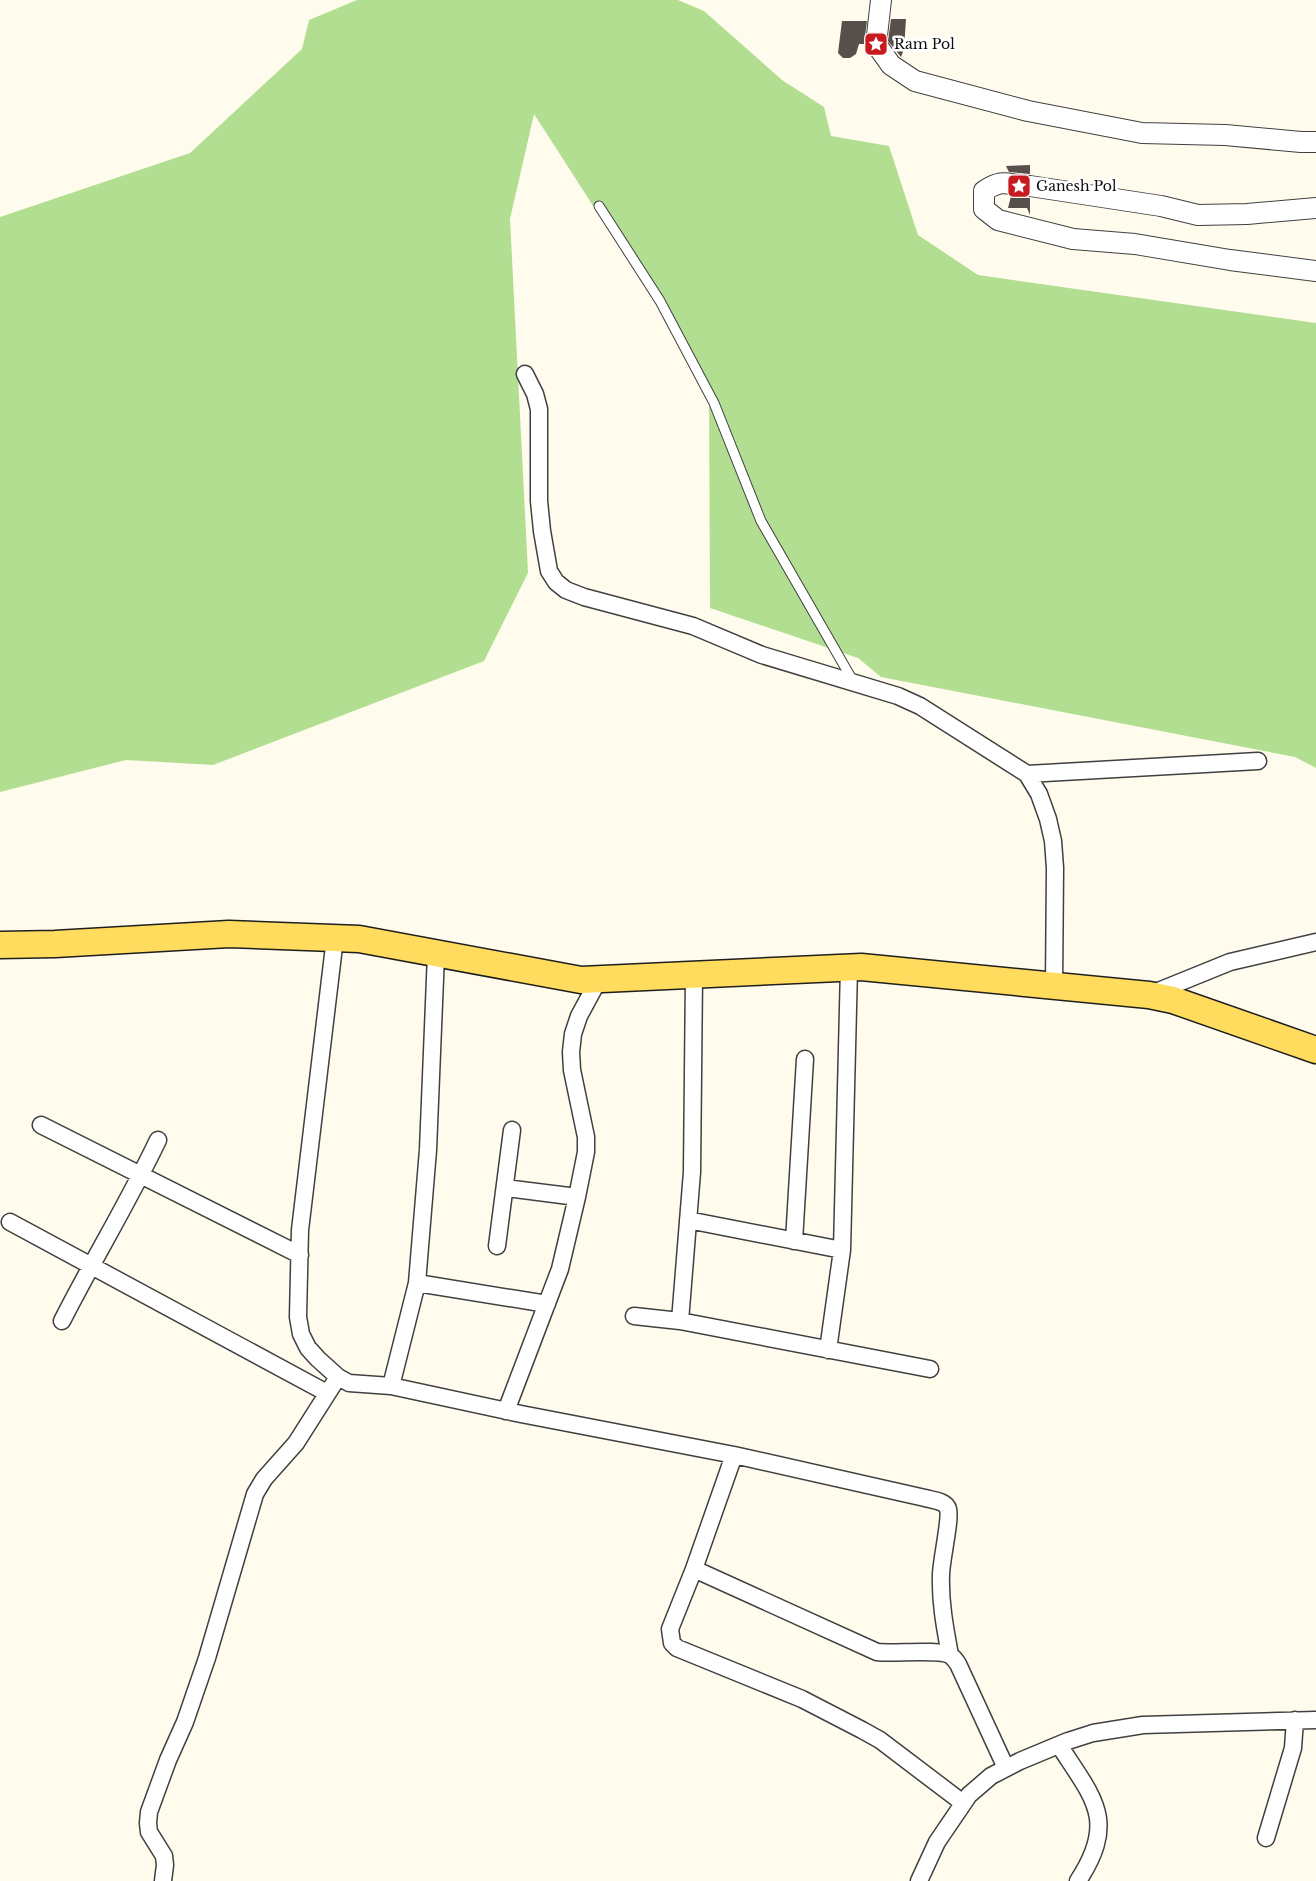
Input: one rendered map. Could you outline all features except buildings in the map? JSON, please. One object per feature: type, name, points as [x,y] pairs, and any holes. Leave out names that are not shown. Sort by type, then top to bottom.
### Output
[{"type":"main road","points":[[0,945],[55,944],[229,934],[359,939],[581,980],[861,967],[1149,995],[1173,1000],[1316,1050]]},
{"type":"street","points":[[881,0],[876,44],[891,65],[916,81],[1028,111],[1142,134],[1225,135],[1316,142]]},
{"type":"street","points":[[1316,208],[1247,214],[1198,215],[1161,206],[1030,186],[1018,186],[1006,182],[992,186],[984,191],[984,209],[998,220],[1073,239],[1135,244],[1230,260],[1316,270]]},
{"type":"street","points":[[525,374],[540,409],[539,501],[550,571],[556,582],[566,590],[584,597],[693,626],[762,655],[898,696],[920,706],[1027,774],[1042,802],[1053,841],[1055,868],[1054,986]]},
{"type":"street","points":[[1027,774],[1258,761]]},
{"type":"street","points":[[335,938],[303,1198],[298,1317],[301,1334],[308,1348],[338,1377],[350,1383],[391,1386],[506,1411],[734,1455],[925,1498],[945,1505],[948,1510],[948,1519],[940,1573],[941,1594],[950,1655],[958,1664],[1006,1768]]},
{"type":"street","points":[[1149,995],[1230,962],[1316,942]]},
{"type":"street","points":[[391,1386],[417,1283],[428,1150],[436,954]]},
{"type":"street","points":[[828,1350],[842,1250],[849,968]]},
{"type":"street","points":[[680,1321],[692,1143],[694,974]]},
{"type":"street","points":[[506,1411],[560,1269],[586,1152],[586,1137],[572,1070],[571,1052],[573,1034],[579,1016],[599,979]]},
{"type":"street","points":[[794,1241],[804,1058]]},
{"type":"street","points":[[41,1125],[300,1255]]},
{"type":"street","points":[[497,1246],[512,1130]]},
{"type":"street","points":[[62,1321],[90,1265],[141,1175],[158,1140]]},
{"type":"street","points":[[506,1188],[576,1197]]},
{"type":"street","points":[[688,1220],[842,1250]]},
{"type":"street","points":[[10,1222],[327,1393]]},
{"type":"street","points":[[417,1283],[547,1304]]},
{"type":"street","points":[[634,1316],[680,1321],[930,1369]]},
{"type":"street","points":[[163,1881],[165,1874],[164,1856],[149,1832],[149,1812],[207,1658],[255,1494],[264,1479],[296,1443],[338,1377]]},
{"type":"street","points":[[734,1455],[694,1569],[670,1629],[672,1643],[678,1648],[802,1699],[862,1730],[887,1746],[962,1803]]},
{"type":"street","points":[[694,1569],[877,1652],[892,1654],[936,1652],[950,1655]]},
{"type":"street","points":[[1266,1838],[1293,1748],[1295,1720]]},
{"type":"street","points":[[919,1881],[937,1842],[969,1795],[991,1776],[1060,1745],[1093,1733],[1143,1725],[1316,1720]]},
{"type":"street","points":[[1060,1745],[1093,1797],[1099,1824],[1099,1839],[1078,1881]]},
{"type":"lane","points":[[599,206],[660,301],[714,403],[761,521],[853,681]]},
{"type":"green space","points":[[357,0],[678,0],[704,11],[782,80],[824,107],[831,136],[889,146],[918,235],[978,275],[1316,323],[1316,768],[1295,757],[881,677],[858,658],[710,608],[709,386],[534,114],[510,219],[528,573],[484,661],[213,765],[126,760],[0,792],[0,217],[190,153],[302,49],[309,20]]},
{"type":"place","name":"Ram Pol","points":[[876,44]]},
{"type":"place","name":"Ganesh Pol","points":[[1019,186]]}]
